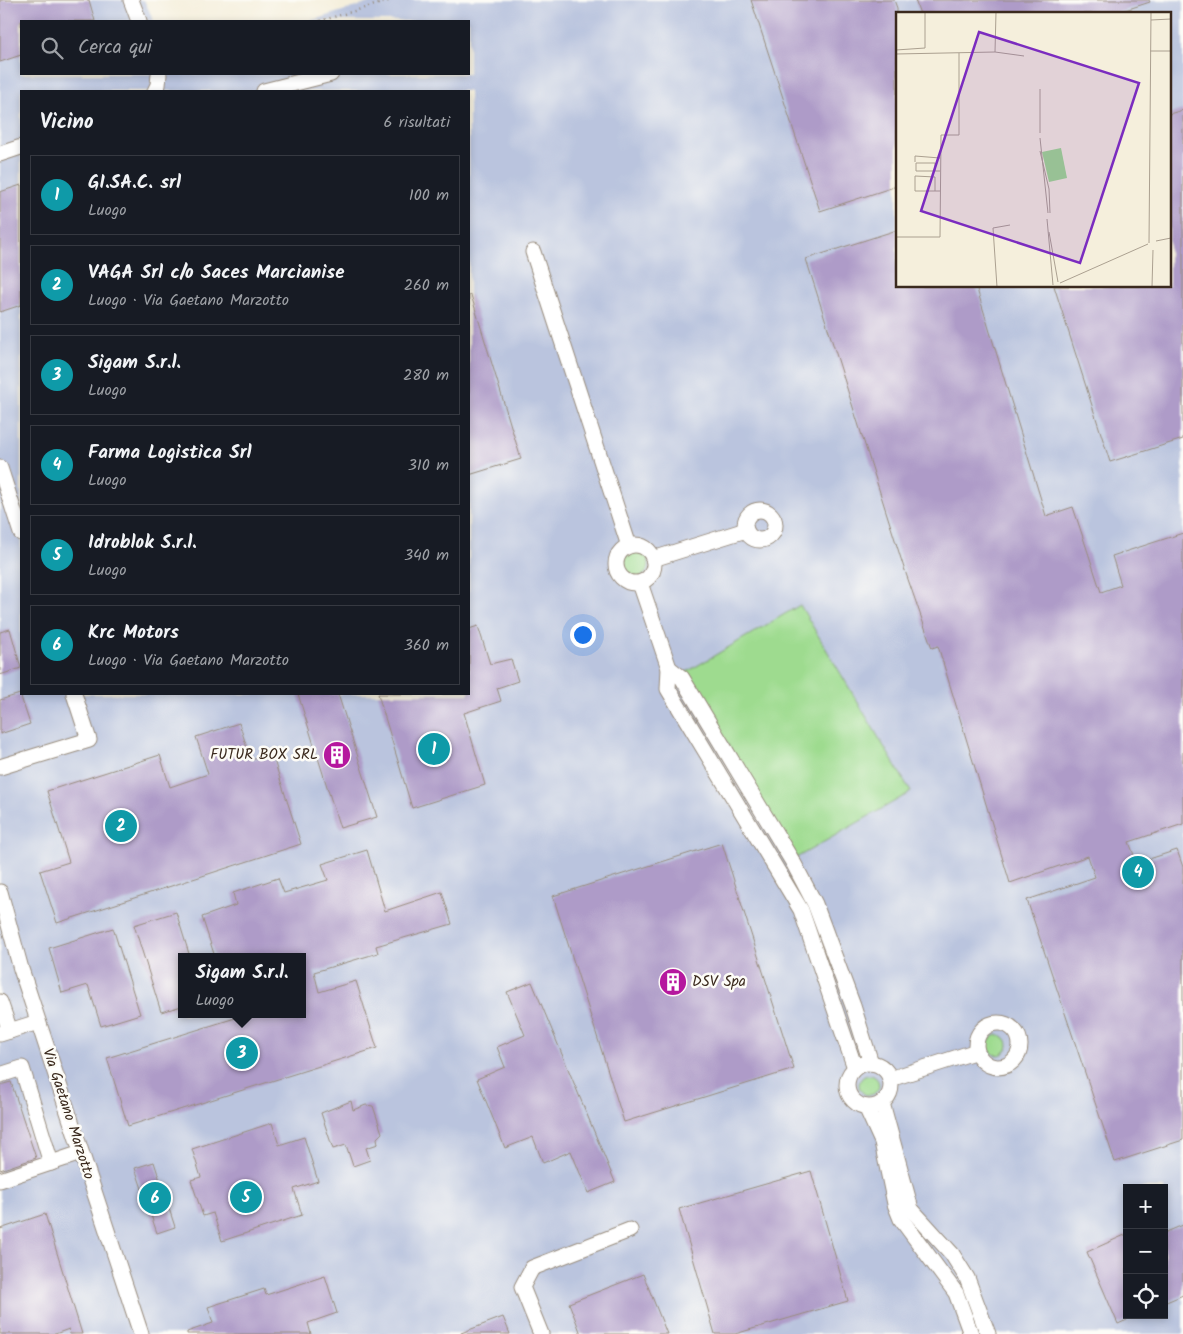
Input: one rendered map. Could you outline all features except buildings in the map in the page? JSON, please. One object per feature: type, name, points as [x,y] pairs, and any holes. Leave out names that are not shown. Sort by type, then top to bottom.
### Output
[{"type":"street","points":[[132,0],[139,20]]},
{"type":"street","points":[[156,90],[158,85],[158,75]]},
{"type":"street","points":[[268,90],[327,75]]},
{"type":"street","points":[[0,154],[20,147]]},
{"type":"street","points":[[533,252],[629,546]]},
{"type":"street","points":[[0,468],[20,530]]},
{"type":"street","points":[[653,558],[746,530]]},
{"type":"street","points":[[629,546],[641,546],[653,558],[654,564],[650,576],[640,583],[626,582],[617,572],[616,559],[623,549],[629,546]]},
{"type":"street","points":[[640,583],[669,668],[668,688],[801,910],[855,1068]]},
{"type":"street","points":[[669,668],[682,678],[794,864],[815,904],[872,1063]]},
{"type":"street","points":[[0,767],[89,740],[74,695]]},
{"type":"street","name":"Via Gaetano Marzotto","points":[[0,892],[5,934],[38,1022],[140,1334]]},
{"type":"street","points":[[0,1002],[5,1033],[38,1022]]},
{"type":"street","points":[[890,1079],[977,1050]]},
{"type":"street","points":[[866,1063],[872,1063],[883,1068],[890,1079],[890,1092],[882,1103],[866,1107],[859,1105],[848,1095],[847,1080],[855,1068],[866,1063]]},
{"type":"street","points":[[0,1075],[22,1068],[51,1163]]},
{"type":"street","points":[[882,1103],[911,1210],[952,1254],[967,1278],[988,1334]]},
{"type":"street","points":[[866,1107],[882,1142],[894,1204],[900,1219],[956,1293],[971,1334]]},
{"type":"street","points":[[0,1180],[81,1153]]},
{"type":"street","points":[[541,1334],[522,1287],[532,1268],[630,1230]]},
{"type":"path","points":[[323,20],[392,0]]},
{"type":"shaded area","points":[[0,0],[144,0],[154,20],[20,20],[20,75],[470,75],[470,20],[313,20],[378,0],[1183,0],[1183,1334],[0,1334]]},
{"type":"green space","points":[[635,550],[645,554],[649,564],[645,574],[635,578],[625,574],[621,564],[625,554]]},
{"type":"green space","points":[[800,605],[911,792],[796,858],[685,673]]},
{"type":"green space","points":[[998,1035],[1005,1038],[1008,1045],[1005,1052],[998,1055],[991,1052],[988,1045],[991,1038]]},
{"type":"green space","points":[[869,1075],[876,1078],[879,1085],[876,1092],[869,1095],[862,1092],[859,1085],[862,1078]]},
{"type":"place","name":"GI.SA.C. srl","points":[[434,749]]},
{"type":"place","name":"FUTUR BOX SRL","points":[[337,755]]},
{"type":"place","name":"VAGA Srl c/o Saces Marcianise","points":[[121,826]]},
{"type":"place","name":"Farma Logistica Srl","points":[[1138,872]]},
{"type":"place","name":"DSV Spa","points":[[673,982]]},
{"type":"place","name":"Sigam S.r.l.","points":[[242,1053]]},
{"type":"place","name":"Idroblok S.r.l.","points":[[246,1197]]},
{"type":"place","name":"Krc Motors","points":[[155,1198]]}]
